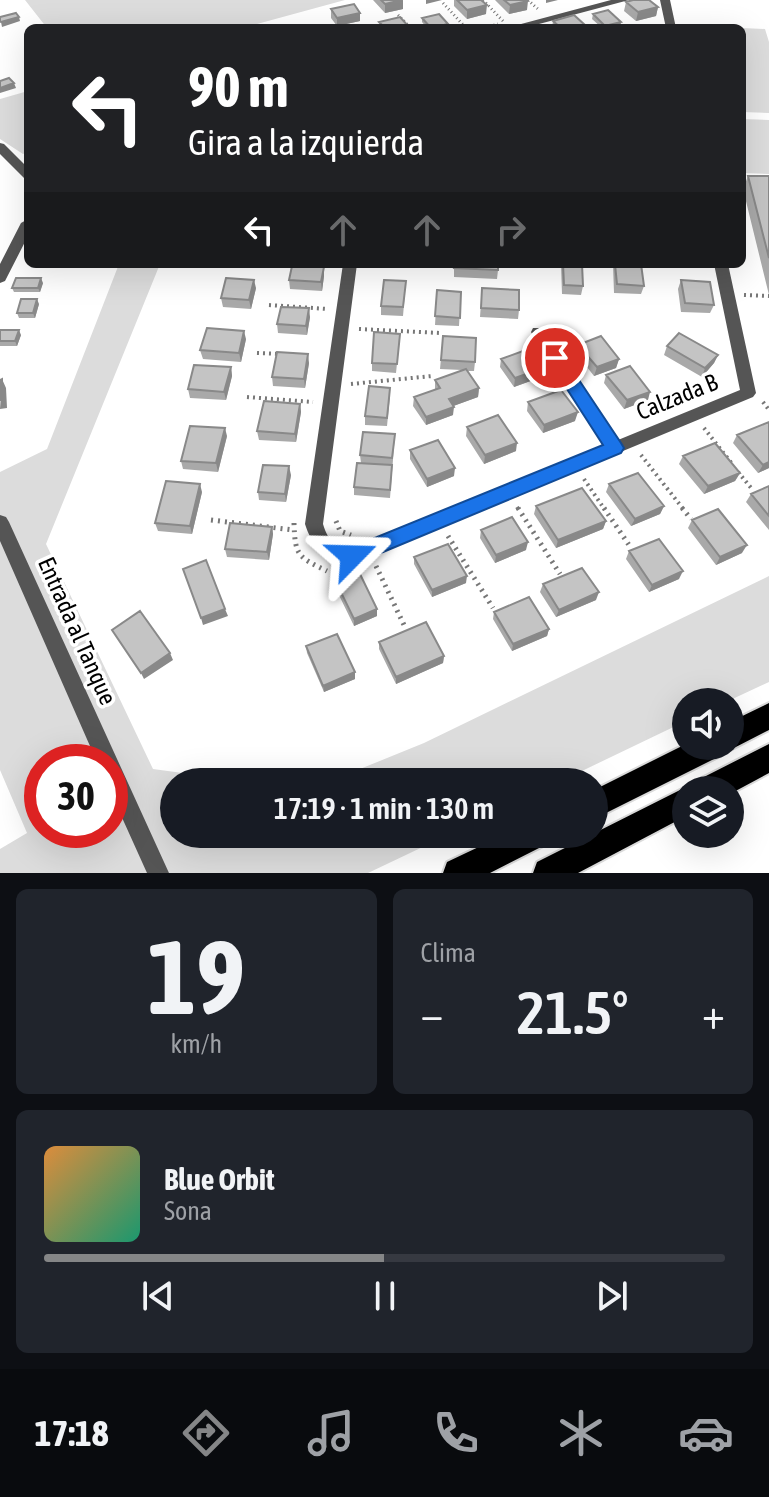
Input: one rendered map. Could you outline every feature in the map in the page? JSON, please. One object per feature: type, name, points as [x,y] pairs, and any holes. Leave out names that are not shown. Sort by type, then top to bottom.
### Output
[{"type":"highway","points":[[744,729],[769,716]]},
{"type":"highway","points":[[735,776],[769,758]]},
{"type":"highway","points":[[608,798],[682,760]]},
{"type":"highway","points":[[548,873],[672,808]]},
{"type":"highway","points":[[458,873],[509,848]]},
{"type":"street","points":[[513,24],[624,0]]},
{"type":"street","points":[[665,0],[670,24]]},
{"type":"street","points":[[0,147],[24,171]]},
{"type":"street","points":[[0,278],[24,231]]},
{"type":"street","name":"Calzada B","points":[[349,268],[314,524],[319,543],[333,553],[352,556],[748,393],[722,268]]},
{"type":"street","points":[[538,332],[615,448]]},
{"type":"street","name":"Entrada al Tanque","points":[[0,522],[99,744]]},
{"type":"street","points":[[128,807],[158,873]]},
{"type":"path","points":[[483,0],[507,24]]},
{"type":"path","points":[[528,0],[542,13]]},
{"type":"path","points":[[443,3],[462,24]]},
{"type":"path","points":[[398,15],[407,24]]},
{"type":"path","points":[[269,305],[328,309],[326,321]]},
{"type":"path","points":[[354,342],[358,316]]},
{"type":"path","points":[[356,329],[440,333]]},
{"type":"path","points":[[257,353],[289,355]]},
{"type":"path","points":[[351,370],[349,384],[432,376]]},
{"type":"path","points":[[311,416],[315,387]]},
{"type":"path","points":[[760,387],[763,402],[769,410]]},
{"type":"path","points":[[247,397],[313,402]]},
{"type":"path","points":[[751,407],[763,402]]},
{"type":"path","points":[[691,433],[716,423]]},
{"type":"path","points":[[704,428],[752,489]]},
{"type":"path","points":[[653,449],[640,455],[691,519]]},
{"type":"path","points":[[571,484],[584,479],[629,545]]},
{"type":"path","points":[[504,513],[531,501]]},
{"type":"path","points":[[517,507],[560,574]]},
{"type":"path","points":[[335,513],[340,531],[352,536],[360,534]]},
{"type":"path","points":[[295,515],[295,547],[301,559],[314,568],[335,573]]},
{"type":"path","points":[[211,520],[293,530]]},
{"type":"path","points":[[435,542],[462,530]]},
{"type":"path","points":[[448,536],[493,608]]},
{"type":"path","points":[[363,571],[385,563]]},
{"type":"path","points":[[376,566],[404,625]]},
{"type":"shaded area","points":[[25,0],[345,0],[257,24],[44,24]]},
{"type":"shaded area","points":[[746,28],[765,29],[769,42],[769,113],[746,112]]},
{"type":"shaded area","points":[[24,92],[24,154],[0,139],[0,99]]},
{"type":"shaded area","points":[[746,119],[769,120],[769,174],[746,173]]},
{"type":"shaded area","points":[[117,268],[158,268],[46,544],[153,769],[160,770],[160,848],[421,848],[368,873],[0,873],[0,849],[24,835],[24,848],[128,848],[128,744],[24,744],[24,826],[0,770],[0,472],[47,449]]},
{"type":"shaded area","points":[[769,576],[769,682],[744,694],[744,688],[672,688],[672,728],[588,768],[362,768],[424,743]]},
{"type":"building","points":[[381,0],[402,0],[385,4]]},
{"type":"building","points":[[457,0],[481,0],[487,5],[467,10]]},
{"type":"building","points":[[504,0],[527,0],[528,1],[510,5]]},
{"type":"building","points":[[649,0],[658,7],[638,12],[626,2]]},
{"type":"building","points":[[354,4],[360,13],[337,18],[331,9]]},
{"type":"building","points":[[608,10],[621,22],[603,24],[593,14]]},
{"type":"building","points":[[16,13],[19,17],[0,21],[0,17]]},
{"type":"building","points":[[439,14],[448,24],[427,24],[422,18]]},
{"type":"building","points":[[574,15],[584,24],[556,24],[553,21]]},
{"type":"building","points":[[400,17],[406,24],[381,24],[379,22]]},
{"type":"building","points":[[9,78],[14,83],[0,88],[0,81]]},
{"type":"building","points":[[748,176],[769,176],[769,258]]},
{"type":"building","points":[[292,268],[324,268],[321,282],[289,280]]},
{"type":"building","points":[[454,268],[498,268],[498,270]]},
{"type":"building","points":[[563,268],[582,268],[583,286],[564,285]]},
{"type":"building","points":[[615,268],[642,268],[644,286],[617,284]]},
{"type":"building","points":[[16,278],[41,278],[38,288],[12,288]]},
{"type":"building","points":[[226,278],[254,280],[249,300],[221,298]]},
{"type":"building","points":[[384,280],[406,281],[403,307],[381,306]]},
{"type":"building","points":[[681,280],[710,282],[714,305],[685,303]]},
{"type":"building","points":[[482,288],[519,290],[519,310],[481,308]]},
{"type":"building","points":[[437,290],[461,292],[460,318],[435,316]]},
{"type":"building","points":[[21,299],[37,299],[33,313],[17,313]]},
{"type":"building","points":[[281,307],[309,308],[306,326],[277,324]]},
{"type":"building","points":[[207,328],[244,331],[239,353],[200,350]]},
{"type":"building","points":[[0,330],[19,330],[15,341],[0,341]]},
{"type":"building","points":[[374,332],[400,334],[397,364],[372,363]]},
{"type":"building","points":[[679,333],[718,355],[705,368],[667,346]]},
{"type":"building","points":[[443,336],[476,338],[475,362],[441,360]]},
{"type":"building","points":[[601,336],[619,359],[597,367],[578,345]]},
{"type":"building","points":[[534,347],[549,366],[515,378],[501,359]]},
{"type":"building","points":[[277,352],[308,354],[304,379],[272,377]]},
{"type":"building","points":[[194,365],[231,367],[224,392],[188,389]]},
{"type":"building","points":[[630,366],[650,392],[627,400],[606,375]]},
{"type":"building","points":[[466,369],[479,388],[449,399],[454,407],[426,417],[414,397],[440,388],[435,380]]},
{"type":"building","points":[[0,380],[2,400],[0,400]]},
{"type":"building","points":[[369,386],[390,388],[387,418],[365,416]]},
{"type":"building","points":[[561,390],[578,412],[544,425],[528,402]]},
{"type":"building","points":[[264,401],[300,404],[295,434],[257,431]]},
{"type":"building","points":[[498,415],[517,443],[485,455],[467,427]]},
{"type":"building","points":[[769,422],[769,462],[763,465],[737,435]]},
{"type":"building","points":[[190,426],[225,428],[216,463],[181,461]]},
{"type":"building","points":[[363,432],[395,434],[392,458],[360,455]]},
{"type":"building","points":[[438,440],[455,468],[427,479],[410,450]]},
{"type":"building","points":[[715,443],[740,473],[708,486],[683,456]]},
{"type":"building","points":[[357,463],[392,465],[390,490],[354,487]]},
{"type":"building","points":[[263,465],[289,466],[285,494],[258,492]]},
{"type":"building","points":[[638,473],[664,506],[635,519],[609,484]]},
{"type":"building","points":[[166,481],[200,484],[190,526],[155,523]]},
{"type":"building","points":[[769,486],[769,516],[751,494]]},
{"type":"building","points":[[582,488],[606,521],[558,540],[536,506]]},
{"type":"building","points":[[718,509],[747,545],[720,557],[692,520]]},
{"type":"building","points":[[512,517],[528,542],[496,555],[481,530]]},
{"type":"building","points":[[230,523],[272,527],[267,552],[225,549]]},
{"type":"building","points":[[659,539],[683,571],[652,585],[629,551]]},
{"type":"building","points":[[448,544],[467,576],[432,590],[414,557]]},
{"type":"building","points":[[206,560],[225,609],[201,618],[183,569]]},
{"type":"building","points":[[582,568],[599,592],[559,610],[543,584]]},
{"type":"building","points":[[359,572],[377,609],[354,619],[336,582]]},
{"type":"building","points":[[529,597],[549,629],[513,644],[494,612]]},
{"type":"building","points":[[140,611],[170,653],[141,673],[112,630]]},
{"type":"building","points":[[426,622],[444,656],[396,677],[379,642]]},
{"type":"building","points":[[337,634],[355,672],[323,686],[306,646]]},
{"type":"route","points":[[352,556],[615,448],[555,358]]}]
